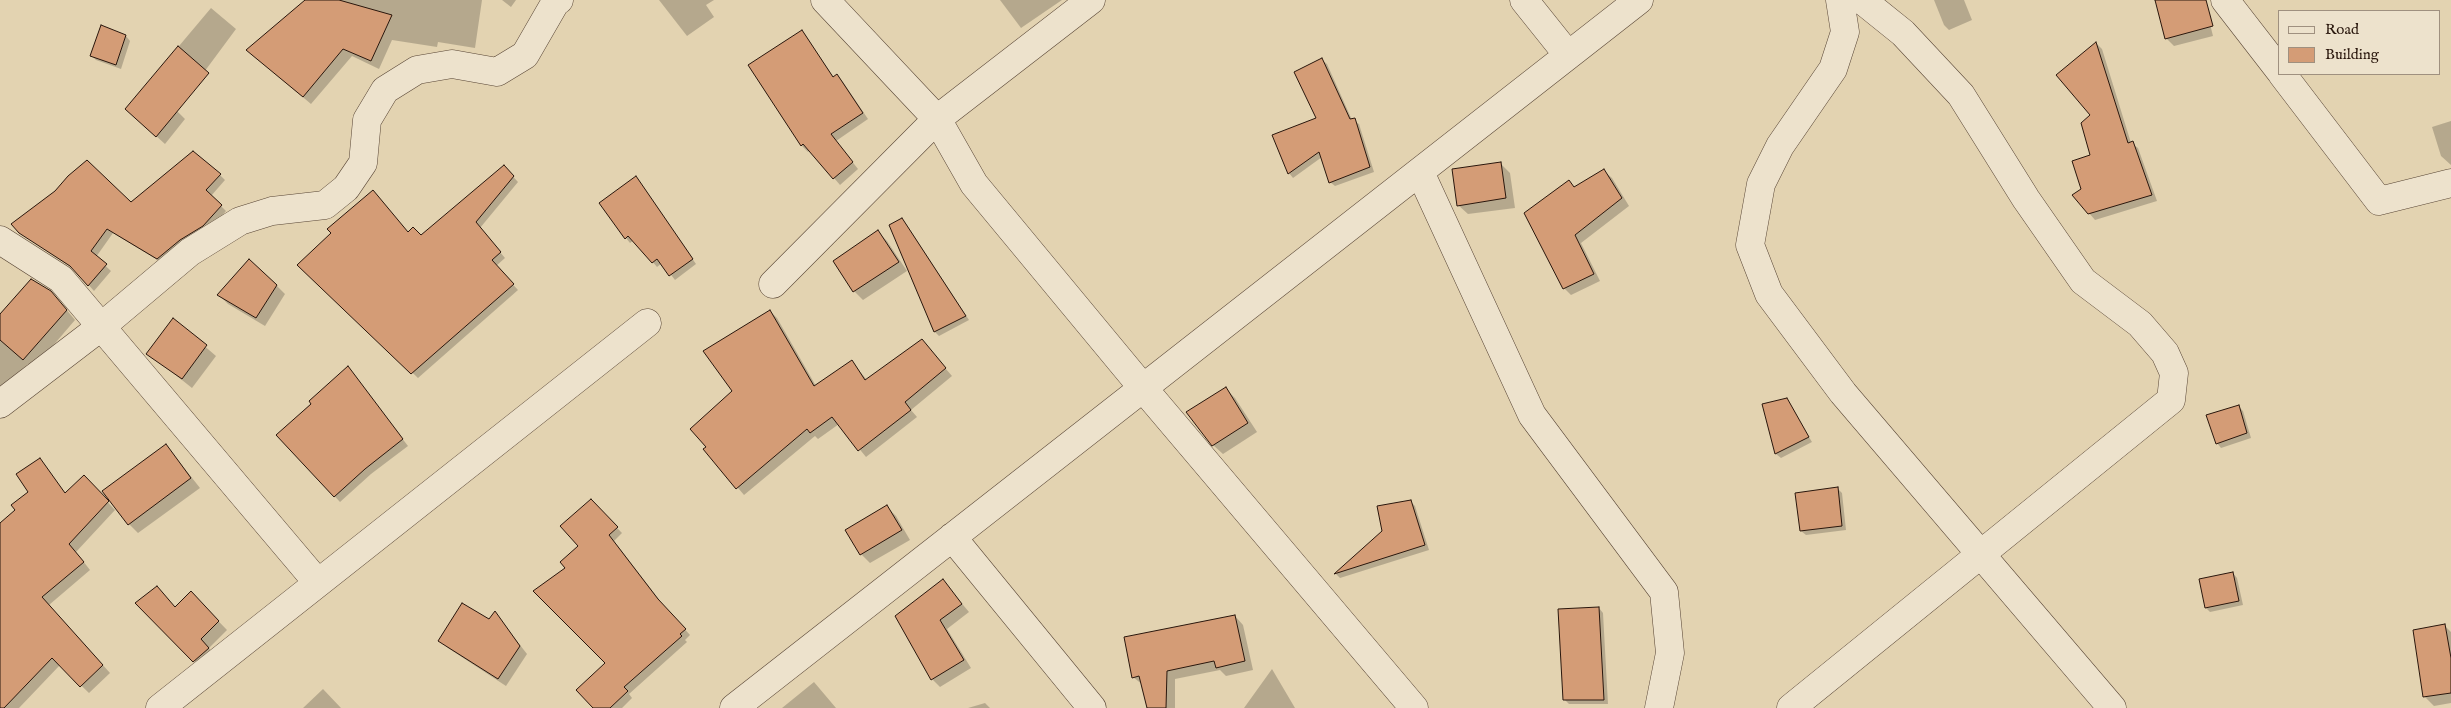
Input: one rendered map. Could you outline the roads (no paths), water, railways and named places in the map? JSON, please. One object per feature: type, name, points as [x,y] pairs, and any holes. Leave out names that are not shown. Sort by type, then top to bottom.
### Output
[{"type":"street","points":[[0,404],[102,326],[190,252],[240,221],[272,210],[325,205],[346,188],[363,163],[367,120],[384,90],[417,70],[452,64],[497,72],[525,55],[555,3],[559,0]]},
{"type":"street","points":[[825,0],[937,119],[974,184],[1143,388],[1414,708]]},
{"type":"street","points":[[773,284],[937,119],[1091,0]]},
{"type":"street","points":[[1524,0],[1568,55]]},
{"type":"street","points":[[734,708],[1639,0]]},
{"type":"street","points":[[1840,0],[1845,32],[1833,70],[1780,146],[1761,184],[1750,245],[1769,294],[1843,393],[2112,708]]},
{"type":"street","points":[[1791,708],[2171,400],[2174,373],[2165,353],[2140,324],[2083,282],[2026,199],[1960,95],[1903,33],[1862,0]]},
{"type":"street","points":[[2225,0],[2278,69]]},
{"type":"street","points":[[2283,75],[2379,200],[2451,183]]},
{"type":"street","points":[[1420,172],[1532,415],[1664,592],[1670,653],[1658,708]]},
{"type":"street","points":[[0,240],[60,279],[102,326],[318,583]]},
{"type":"street","points":[[160,708],[647,323]]},
{"type":"street","points":[[952,537],[1092,708]]}]
